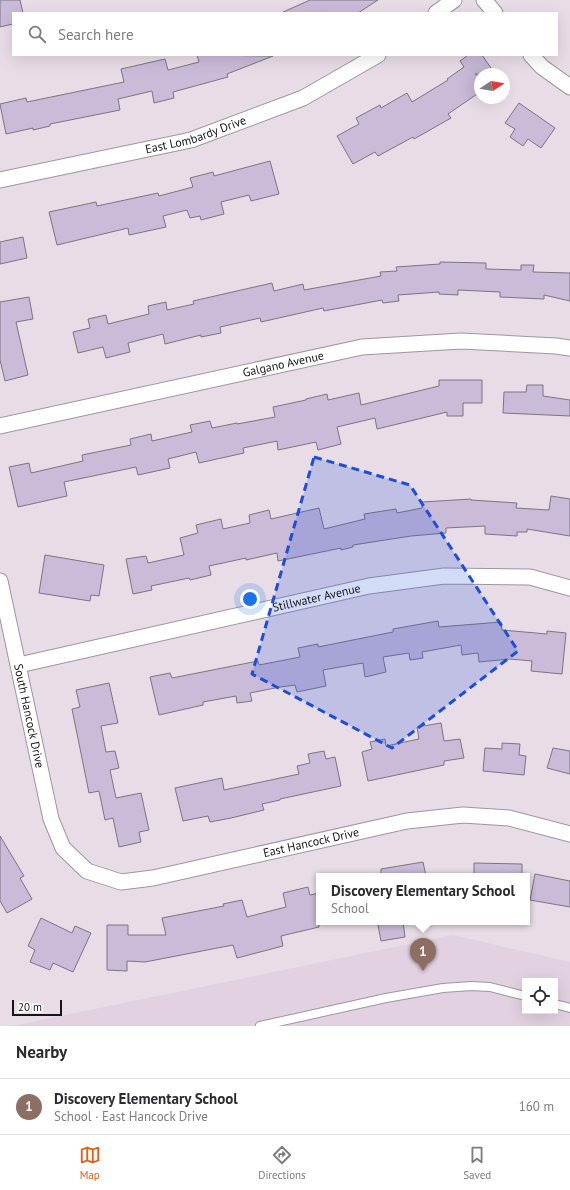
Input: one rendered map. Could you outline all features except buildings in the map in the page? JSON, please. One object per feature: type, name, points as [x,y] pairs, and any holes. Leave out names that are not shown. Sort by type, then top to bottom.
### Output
[{"type":"street","points":[[437,12],[454,0]]},
{"type":"street","points":[[484,0],[494,12]]},
{"type":"street","name":"East Lombardy Drive","points":[[0,180],[191,140],[303,98],[376,56]]},
{"type":"street","points":[[532,56],[542,67],[570,87]]},
{"type":"street","name":"Galgano Avenue","points":[[0,426],[362,347],[461,341],[570,348]]},
{"type":"street","name":"Stillwater Avenue","points":[[19,665],[369,586],[444,576],[530,577],[570,588]]},
{"type":"street","name":"South Hancock Drive","points":[[0,581],[51,819],[63,848]]},
{"type":"street","name":"East Hancock Drive","points":[[63,848],[86,871],[121,882],[153,878],[407,821],[463,814],[509,818],[570,834]]},
{"type":"lane","points":[[260,1026],[386,998],[443,988],[471,986],[490,987],[522,995]]},
{"type":"lane","points":[[558,1005],[570,1008]]},
{"type":"highlighted area","points":[[314,457],[410,485],[518,651],[392,748],[252,674]]},
{"type":"shaded area","points":[[453,935],[570,962],[570,1026],[12,1026]]},
{"type":"place","name":"Discovery Elementary School","points":[[423,971]]}]
